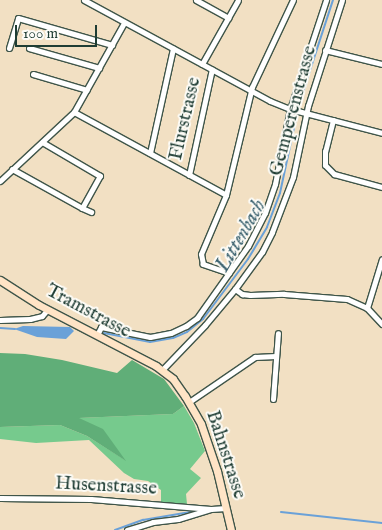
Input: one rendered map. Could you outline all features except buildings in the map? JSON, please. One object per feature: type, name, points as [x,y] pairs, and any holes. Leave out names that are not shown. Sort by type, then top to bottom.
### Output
[{"type":"main road","name":"Tramstrasse","points":[[0,280],[47,310],[162,370]]},
{"type":"main road","name":"Bahnstrasse","points":[[162,370],[173,380],[189,402],[201,424],[210,449],[231,530]]},
{"type":"street","points":[[84,0],[251,91],[292,110],[382,133]]},
{"type":"street","points":[[196,0],[228,18]]},
{"type":"street","points":[[202,64],[238,0]]},
{"type":"street","points":[[229,273],[207,267],[203,264],[201,257],[226,195],[251,91],[293,0]]},
{"type":"street","points":[[97,336],[101,327],[150,337],[170,333],[186,326],[197,318],[253,238],[270,202],[292,110],[326,0]]},
{"type":"street","name":"Gemperenstrasse","points":[[162,370],[236,290],[262,252],[280,212],[292,176],[304,113],[342,0]]},
{"type":"street","points":[[9,48],[18,18],[112,45]]},
{"type":"street","points":[[0,181],[74,112],[124,23]]},
{"type":"street","points":[[29,48],[99,68]]},
{"type":"street","points":[[150,153],[173,48]]},
{"type":"street","points":[[326,50],[382,64]]},
{"type":"street","name":"Flurstrasse","points":[[189,175],[212,69]]},
{"type":"street","points":[[33,74],[87,90]]},
{"type":"street","points":[[74,112],[226,195]]},
{"type":"street","points":[[333,120],[325,151],[325,165],[334,174],[382,188]]},
{"type":"street","points":[[42,142],[102,176],[82,208]]},
{"type":"street","points":[[12,169],[91,212]]},
{"type":"street","points":[[368,308],[382,259]]},
{"type":"street","points":[[236,290],[250,295],[284,294],[347,299],[368,308],[382,324]]},
{"type":"street","points":[[0,320],[30,319],[42,316],[47,310]]},
{"type":"street","points":[[273,399],[278,333]]},
{"type":"street","points":[[189,402],[255,356],[276,356]]},
{"type":"street","name":"Husenstrasse","points":[[0,498],[91,499],[211,509]]},
{"type":"street","points":[[127,530],[153,522],[178,519],[211,509],[226,508]]},
{"type":"green space","points":[[0,353],[25,354],[62,360],[117,373],[132,360],[164,379],[184,406],[173,414],[79,418],[103,429],[126,461],[87,436],[60,425],[0,427]]},
{"type":"green space","points":[[184,406],[194,423],[205,451],[190,469],[201,478],[186,494],[187,504],[161,502],[161,490],[148,481],[134,479],[124,473],[89,440],[36,443],[0,439],[0,427],[60,425],[87,436],[125,460],[78,418],[173,414]]},
{"type":"water","points":[[23,326],[70,327],[74,331],[66,339],[37,337],[14,329]]},
{"type":"waterway","name":"Littenbach","points":[[104,333],[150,342],[173,338],[187,332],[203,319],[248,259],[267,227],[280,193],[299,104],[333,0]]},
{"type":"waterway","name":"Littenbach","points":[[0,328],[15,329]]},
{"type":"waterway","points":[[115,530],[143,520],[190,512]]},
{"type":"waterway","points":[[281,512],[382,523]]}]
